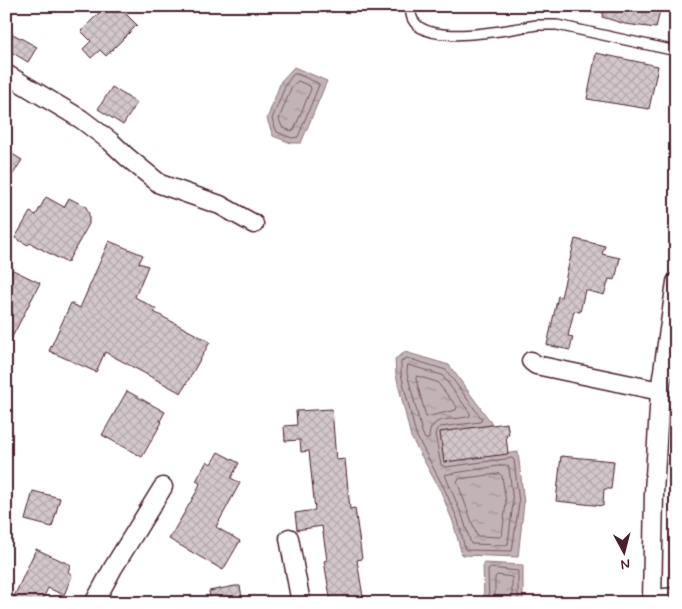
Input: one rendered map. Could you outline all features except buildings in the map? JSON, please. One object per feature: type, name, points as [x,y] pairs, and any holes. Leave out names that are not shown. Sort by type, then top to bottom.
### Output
[{"type":"street","points":[[6,74],[81,119],[160,184],[220,205],[254,224]]},
{"type":"street","points":[[676,282],[660,391],[654,493],[652,601],[676,597]]},
{"type":"street","points":[[531,361],[536,365],[660,391]]},
{"type":"street","points":[[94,603],[113,568],[163,487]]},
{"type":"street","points":[[289,538],[301,603]]},
{"type":"lane","points":[[411,6],[410,11],[415,23],[425,30],[451,36],[557,25],[676,51]]},
{"type":"water","points":[[294,67],[327,81],[301,143],[291,143],[273,136],[267,119],[281,81]]},
{"type":"water","points":[[405,352],[449,365],[493,425],[440,432],[444,462],[518,452],[524,503],[518,557],[462,555],[453,522],[441,492],[411,437],[396,375],[395,359]]},
{"type":"water","points":[[483,563],[523,565],[523,603],[484,603]]}]
